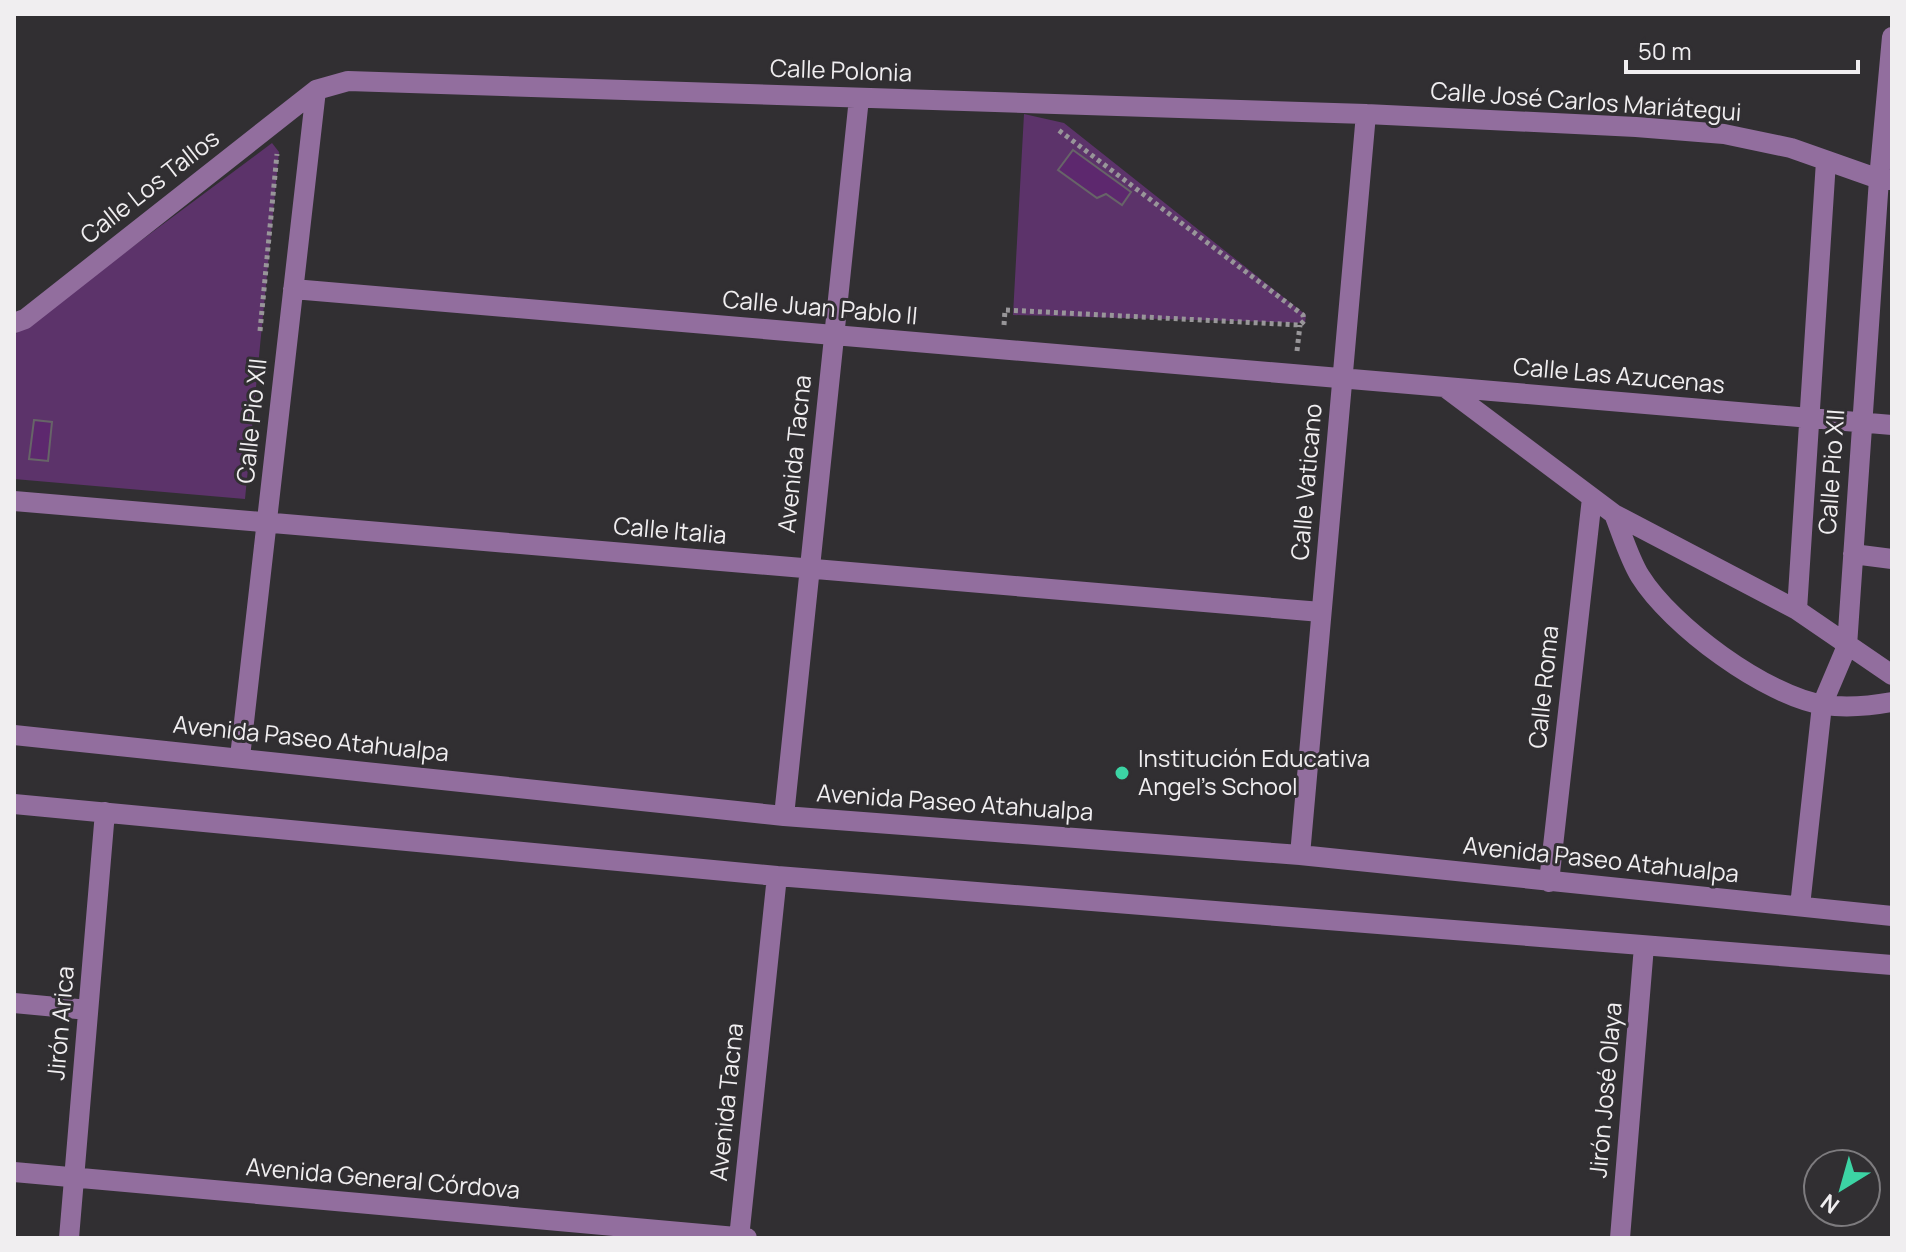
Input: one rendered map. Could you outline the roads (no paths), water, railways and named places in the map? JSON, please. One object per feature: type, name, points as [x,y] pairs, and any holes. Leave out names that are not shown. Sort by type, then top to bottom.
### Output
[{"type":"street","name":"Calle Pio XII","points":[[1800,906],[1822,705],[1847,646],[1862,423],[1885,180],[1892,37]]},
{"type":"street","name":"Calle Polonia","points":[[316,90],[348,81],[1366,114]]},
{"type":"street","name":"Calle Pio XII","points":[[240,757],[316,90]]},
{"type":"street","name":"Calle Los Tallos","points":[[14,323],[25,319],[316,90]]},
{"type":"street","name":"Avenida Tacna","points":[[784,816],[859,98]]},
{"type":"street","name":"Calle José Carlos Mariátegui","points":[[1366,114],[1724,134],[1791,148],[1885,180]]},
{"type":"street","name":"Calle Vaticano","points":[[1300,855],[1366,114]]},
{"type":"street","name":"Calle Pio XII","points":[[1797,610],[1826,161]]},
{"type":"street","name":"Calle Juan Pablo II","points":[[293,289],[1342,379]]},
{"type":"street","name":"Calle Las Azucenas","points":[[1342,379],[1892,425]]},
{"type":"street","points":[[1444,387],[1614,514],[1797,610],[1892,675]]},
{"type":"street","name":"Calle Roma","points":[[1549,882],[1592,498]]},
{"type":"street","name":"Calle Italia","points":[[14,501],[1321,612]]},
{"type":"street","points":[[1614,514],[1640,576],[1677,618],[1735,664],[1777,688],[1822,705],[1868,707],[1892,702]]},
{"type":"street","points":[[1853,554],[1892,559]]},
{"type":"street","name":"Avenida Paseo Atahualpa","points":[[14,735],[784,816],[1300,855],[1892,916]]},
{"type":"street","points":[[14,804],[777,876],[1892,965]]},
{"type":"street","name":"Jirón Arica","points":[[69,1238],[105,812]]},
{"type":"street","name":"Avenida Tacna","points":[[739,1238],[777,876]]},
{"type":"street","name":"Jirón José Olaya","points":[[1620,1238],[1644,946]]},
{"type":"street","points":[[14,1003],[88,1010]]},
{"type":"street","name":"Avenida General Córdova","points":[[14,1172],[747,1238]]},
{"type":"place","name":"Institución Educativa Angel's School","points":[[1122,773]]}]
